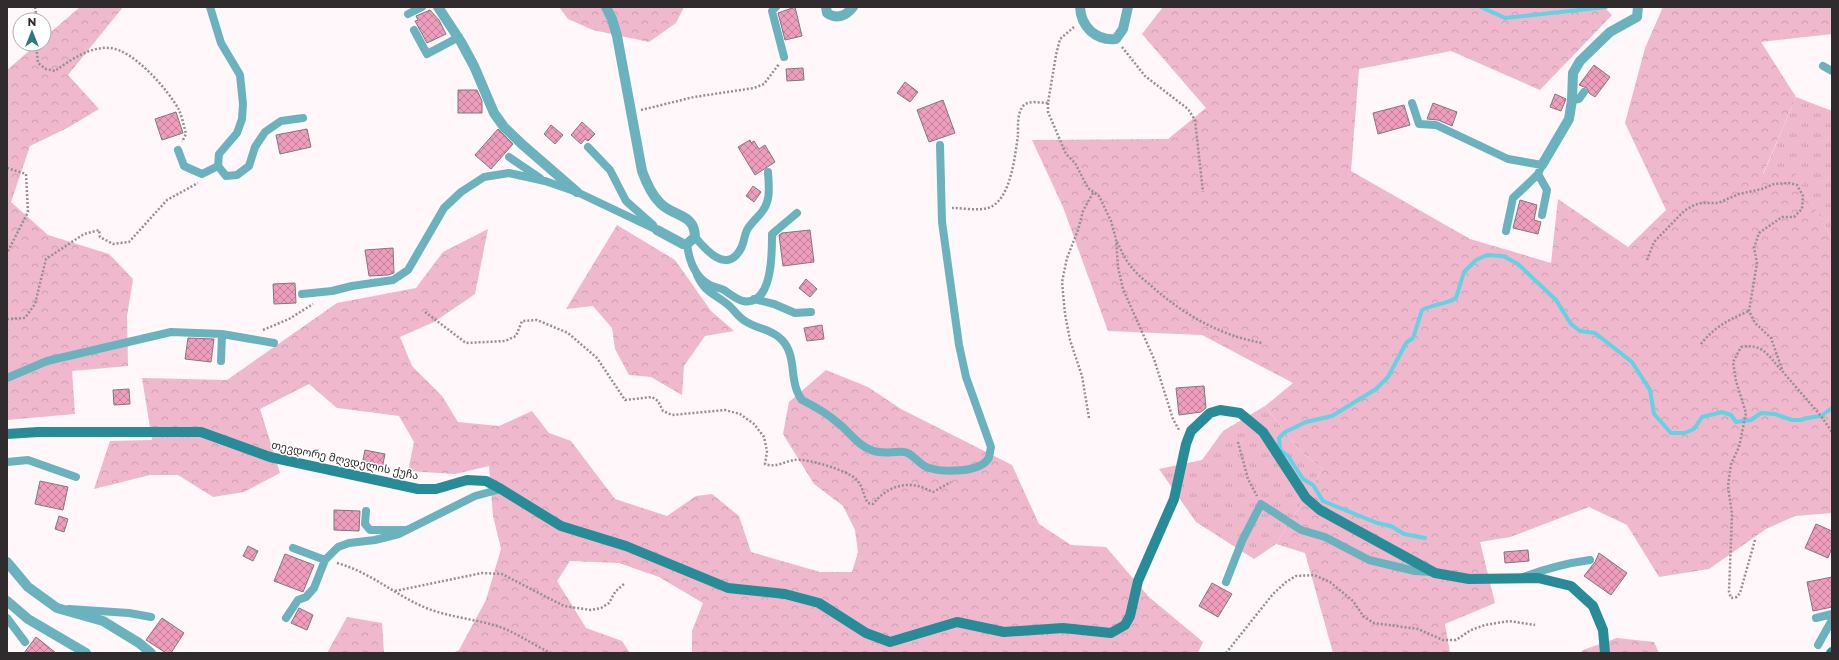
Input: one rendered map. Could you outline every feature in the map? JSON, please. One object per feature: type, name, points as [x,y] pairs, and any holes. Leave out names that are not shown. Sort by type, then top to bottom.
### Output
[{"type":"street","points":[[438,7],[458,37],[474,66],[494,113],[504,127],[577,192]]},
{"type":"street","points":[[606,7],[612,19],[617,36],[642,171],[647,185],[659,202],[667,210],[688,219],[693,224],[691,240],[683,244],[657,230]]},
{"type":"street","points":[[826,7],[827,13],[833,17],[841,17],[853,7]]},
{"type":"street","points":[[1080,7],[1080,14],[1084,22],[1097,36],[1106,40],[1116,39],[1123,29],[1128,7]]},
{"type":"street","points":[[1540,170],[1569,119],[1572,100],[1573,73],[1580,61],[1610,32],[1637,16],[1638,7]]},
{"type":"street","name":"თევდორე მღვდელის ქუჩა","points":[[7,434],[38,432],[201,432],[270,457],[418,489],[436,489],[467,480],[486,481],[561,526],[626,546],[728,588],[785,594],[819,603],[866,633],[890,642],[957,622],[1004,632],[1064,628],[1111,633],[1125,625],[1130,616],[1138,581],[1174,499],[1186,444],[1191,431],[1210,413],[1220,410],[1240,413],[1263,432],[1306,498],[1320,510],[1435,572],[1469,579],[1538,578],[1571,586],[1593,606],[1604,630],[1606,653]]},
{"type":"street","points":[[7,562],[28,587],[57,608],[103,621],[141,648],[151,653]]},
{"type":"street","points":[[7,601],[28,619],[85,652]]},
{"type":"lane","points":[[210,7],[221,43],[240,75],[243,104],[242,119],[237,133],[219,154],[218,166],[226,176],[237,175],[249,166],[255,147],[265,132],[281,121],[303,118]]},
{"type":"lane","points":[[408,14],[422,7]]},
{"type":"lane","points":[[776,7],[772,11],[784,57]]},
{"type":"lane","points":[[414,30],[427,54],[458,37]]},
{"type":"lane","points":[[1823,66],[1832,71]]},
{"type":"lane","points":[[1572,100],[1579,99],[1584,92]]},
{"type":"lane","points":[[1412,103],[1419,124],[1436,125],[1508,158],[1540,170]]},
{"type":"lane","points":[[768,172],[768,202],[747,230],[742,248],[737,255],[730,259],[712,256],[691,240],[688,254],[702,285],[708,292],[728,304],[745,321],[772,332],[781,338],[788,346],[792,359],[797,394],[802,400],[839,423],[862,445],[870,450],[886,454],[904,452],[910,454],[917,461],[929,468],[964,470],[979,466],[988,459],[991,447],[966,377],[959,345],[941,207],[940,146]]},
{"type":"lane","points":[[588,147],[610,170],[626,201],[657,230]]},
{"type":"lane","points":[[178,150],[184,166],[202,174],[218,166]]},
{"type":"lane","points":[[509,157],[545,182]]},
{"type":"lane","points":[[1540,170],[1547,190],[1542,215]]},
{"type":"lane","points":[[1506,231],[1513,198],[1540,170]]},
{"type":"lane","points":[[302,294],[332,291],[352,286],[393,280],[408,270],[444,208],[461,192],[484,177],[509,173],[545,182],[577,192],[657,230]]},
{"type":"lane","points":[[754,299],[761,294],[770,275],[772,234],[797,213]]},
{"type":"lane","points":[[697,275],[711,285],[723,289],[743,301],[754,299],[774,304],[795,313],[811,312]]},
{"type":"lane","points":[[7,378],[47,362],[172,332],[222,334],[274,343]]},
{"type":"lane","points":[[221,361],[222,334]]},
{"type":"lane","points":[[7,462],[28,460],[76,477]]},
{"type":"lane","points":[[286,618],[298,600],[306,597],[314,588],[325,560],[338,547],[349,543],[387,538],[407,530],[475,496],[501,489]]},
{"type":"lane","points":[[1226,582],[1242,541],[1261,504],[1271,512],[1301,530],[1325,537],[1369,560],[1415,571],[1435,572]]},
{"type":"lane","points":[[366,511],[366,524],[370,530],[407,530]]},
{"type":"lane","points":[[293,548],[325,560]]},
{"type":"lane","points":[[1519,579],[1541,570],[1590,560]]},
{"type":"lane","points":[[57,608],[104,610],[151,617]]},
{"type":"lane","points":[[1816,618],[1832,614]]},
{"type":"lane","points":[[7,618],[25,642]]},
{"type":"lane","points":[[1818,645],[1832,620]]},
{"type":"path","points":[[1084,22],[1073,27],[1060,40],[1048,103],[1048,112],[1066,154],[1075,163],[1088,188],[1099,196],[1111,221],[1116,239],[1125,259],[1136,272],[1161,295],[1199,322],[1242,339],[1262,343]]},
{"type":"path","points":[[1116,39],[1145,76],[1188,109],[1195,120],[1204,192]]},
{"type":"path","points":[[37,52],[38,63],[55,71],[66,63],[96,49],[112,48],[125,53],[151,73],[179,110],[186,134],[178,150]]},
{"type":"path","points":[[631,113],[694,97],[754,88],[764,84],[784,57]]},
{"type":"path","points":[[941,207],[977,210],[989,208],[1001,198],[1007,189],[1017,142],[1020,112],[1024,105],[1030,102],[1048,103]]},
{"type":"path","points":[[7,168],[26,174],[28,212],[7,253]]},
{"type":"path","points":[[7,319],[25,318],[34,304],[46,259],[84,234],[99,230],[100,237],[113,244],[129,242],[167,200],[204,180]]},
{"type":"path","points":[[1647,260],[1654,242],[1684,211],[1694,205],[1702,203],[1718,203],[1739,194],[1762,189],[1774,184],[1789,183],[1797,185],[1803,196],[1802,209],[1794,217],[1782,217],[1760,233],[1754,248],[1757,263],[1749,311],[1755,322],[1771,338],[1783,372]]},
{"type":"path","points":[[1089,418],[1082,376],[1070,340],[1065,314],[1062,282],[1067,258],[1078,230],[1083,211],[1093,193]]},
{"type":"path","points":[[1116,239],[1118,267],[1123,290],[1154,359],[1173,419],[1186,444]]},
{"type":"path","points":[[242,338],[290,319],[314,303]]},
{"type":"path","points":[[1701,344],[1709,333],[1727,321],[1749,311]]},
{"type":"path","points":[[425,312],[466,343],[505,341],[516,336],[522,321],[537,320],[562,330],[568,333],[597,358],[625,400],[652,398],[658,401],[663,411],[672,416],[725,410],[740,414],[754,424],[764,437],[767,451],[765,464],[771,466],[796,460],[808,460],[831,467],[855,478],[863,488],[868,503],[873,504],[880,495],[890,489],[903,486],[918,486],[934,492],[957,480]]},
{"type":"path","points":[[1755,540],[1740,593],[1737,597],[1731,598],[1729,592],[1732,514],[1728,486],[1732,464],[1741,440],[1746,413],[1736,381],[1733,362],[1741,347],[1752,345],[1765,351],[1821,416],[1832,432]]},
{"type":"path","points":[[1238,442],[1248,479],[1261,504]]},
{"type":"path","points":[[325,560],[347,566],[370,576],[427,608],[498,626],[551,653]]},
{"type":"path","points":[[395,591],[482,572],[502,574],[564,606],[590,610],[601,608],[609,603],[615,592],[626,583]]},
{"type":"path","points":[[1226,653],[1273,594],[1286,582],[1296,576],[1314,575],[1330,582],[1353,601],[1364,617],[1374,623],[1418,629],[1443,640],[1456,640],[1471,630],[1485,625],[1509,621],[1535,625]]},
{"type":"green space","points":[[80,7],[123,7],[68,75],[99,109],[69,127],[30,146],[11,202],[48,235],[109,254],[133,279],[127,316],[128,366],[72,371],[75,414],[7,420],[7,70],[28,52],[52,52],[52,31]]},
{"type":"green space","points":[[559,7],[684,7],[676,23],[649,42],[593,30],[568,19]]},
{"type":"green space","points":[[1163,7],[1604,7],[1612,15],[1540,90],[1451,51],[1359,69],[1351,171],[1470,239],[1551,263],[1558,199],[1628,247],[1666,210],[1625,123],[1645,48],[1663,7],[1832,7],[1832,34],[1761,42],[1796,97],[1763,174],[1793,170],[1832,238],[1832,513],[1795,516],[1766,529],[1709,569],[1659,577],[1627,525],[1589,507],[1510,537],[1480,542],[1495,603],[1445,624],[1450,653],[1333,653],[1305,553],[1276,544],[1323,469],[1299,450],[1265,406],[1293,383],[1202,335],[1108,331],[1063,207],[1032,140],[1168,139],[1206,108],[1142,34]]},
{"type":"green space","points":[[1796,97],[1832,111],[1832,238],[1793,171],[1763,175]]},
{"type":"green space","points":[[617,225],[675,260],[711,311],[734,331],[705,336],[684,366],[682,395],[651,377],[629,375],[615,349],[612,328],[593,306],[566,309]]},
{"type":"green space","points":[[488,229],[475,294],[434,322],[400,337],[412,366],[442,396],[458,422],[499,426],[532,411],[549,433],[571,441],[615,499],[667,516],[696,496],[712,494],[739,516],[751,552],[820,572],[852,572],[858,552],[855,530],[843,506],[814,484],[783,434],[789,402],[826,370],[868,387],[901,409],[1012,465],[1039,524],[1071,545],[1106,547],[1149,597],[1203,642],[1198,653],[692,653],[692,631],[703,603],[659,577],[619,563],[570,561],[557,581],[586,628],[622,641],[630,653],[452,653],[459,650],[486,600],[501,549],[493,516],[489,466],[455,474],[408,471],[414,442],[399,416],[337,408],[309,384],[260,409],[280,473],[244,492],[213,497],[178,475],[150,475],[94,489],[110,441],[152,440],[142,378],[227,380],[337,303],[416,288],[443,252]]},
{"type":"green space","points":[[1265,406],[1299,450],[1323,469],[1276,544],[1254,559],[1196,522],[1159,469],[1202,460],[1223,431]]},
{"type":"green space","points":[[347,617],[382,623],[384,653],[327,653]]},
{"type":"green space","points":[[1617,638],[1654,642],[1659,653],[1580,653],[1583,650]]},
{"type":"building","points":[[795,7],[802,36],[785,40],[778,13]]},
{"type":"building","points":[[430,10],[439,20],[446,34],[427,43],[415,21],[418,20],[416,16]]},
{"type":"building","points":[[1594,65],[1610,77],[1595,97],[1589,93],[1587,88],[1579,85]]},
{"type":"building","points":[[803,68],[804,80],[787,81],[786,69]]},
{"type":"building","points":[[905,82],[918,92],[910,102],[897,93]]},
{"type":"building","points":[[458,90],[477,90],[482,101],[482,113],[458,113]]},
{"type":"building","points":[[1555,94],[1566,99],[1561,111],[1550,107]]},
{"type":"building","points":[[943,100],[955,133],[929,142],[917,110]]},
{"type":"building","points":[[1433,103],[1457,112],[1452,126],[1438,120],[1427,119]]},
{"type":"building","points":[[1404,105],[1410,125],[1378,134],[1373,113]]},
{"type":"building","points":[[176,112],[183,133],[162,140],[155,119]]},
{"type":"building","points":[[582,122],[595,134],[588,141],[585,139],[581,144],[571,135]]},
{"type":"building","points":[[551,125],[563,135],[555,144],[544,134]]},
{"type":"building","points":[[307,129],[311,147],[280,154],[276,135]]},
{"type":"building","points":[[498,129],[513,144],[491,169],[475,155]]},
{"type":"building","points":[[750,140],[751,143],[754,141],[759,149],[765,145],[775,162],[755,175],[738,147]]},
{"type":"building","points":[[753,186],[761,192],[754,202],[746,196]]},
{"type":"building","points":[[1520,200],[1537,205],[1534,220],[1541,222],[1538,234],[1513,228]]},
{"type":"building","points":[[810,230],[814,262],[783,266],[779,235],[782,233]]},
{"type":"building","points":[[393,248],[394,273],[388,275],[369,276],[365,250]]},
{"type":"building","points":[[806,279],[817,289],[810,297],[799,288]]},
{"type":"building","points":[[295,283],[296,303],[274,304],[273,284]]},
{"type":"building","points":[[822,325],[824,339],[807,341],[804,328]]},
{"type":"building","points":[[188,338],[214,339],[211,362],[185,359]]},
{"type":"building","points":[[1204,386],[1206,408],[1201,412],[1179,415],[1176,388]]},
{"type":"building","points":[[129,389],[130,404],[114,405],[113,390]]},
{"type":"building","points":[[365,450],[385,454],[382,469],[362,465]]},
{"type":"building","points":[[40,481],[68,487],[63,510],[35,504]]},
{"type":"building","points":[[334,510],[360,511],[359,531],[334,530]]},
{"type":"building","points":[[59,516],[68,519],[64,532],[55,529]]},
{"type":"building","points":[[1816,524],[1832,531],[1832,548],[1828,558],[1805,548]]},
{"type":"building","points":[[248,546],[258,551],[253,561],[243,556]]},
{"type":"building","points":[[1528,550],[1529,561],[1505,563],[1504,552]]},
{"type":"building","points":[[1599,553],[1627,573],[1611,595],[1584,576],[1595,562]]},
{"type":"building","points":[[285,554],[314,565],[303,592],[274,581]]},
{"type":"building","points":[[1832,577],[1832,607],[1813,611],[1807,582]]},
{"type":"building","points":[[1212,583],[1232,594],[1218,617],[1199,606]]},
{"type":"building","points":[[299,608],[313,615],[307,630],[291,623]]},
{"type":"building","points":[[162,618],[184,633],[171,653],[166,653],[146,640]]},
{"type":"building","points":[[36,637],[56,653],[24,653]]},
{"type":"waterway","points":[[1481,7],[1505,18],[1606,7]]},
{"type":"waterway","points":[[1425,538],[1404,534],[1391,526],[1377,523],[1323,501],[1313,485],[1303,479],[1288,456],[1280,450],[1279,438],[1285,432],[1306,422],[1332,416],[1376,389],[1388,377],[1406,343],[1413,338],[1422,310],[1456,298],[1464,272],[1476,260],[1487,255],[1503,256],[1518,264],[1556,300],[1571,324],[1580,331],[1595,333],[1632,362],[1650,390],[1654,414],[1671,433],[1684,433],[1694,429],[1702,417],[1722,412],[1731,415],[1736,422],[1751,420],[1761,413],[1775,414],[1792,420],[1801,420],[1821,416],[1832,408]]}]
